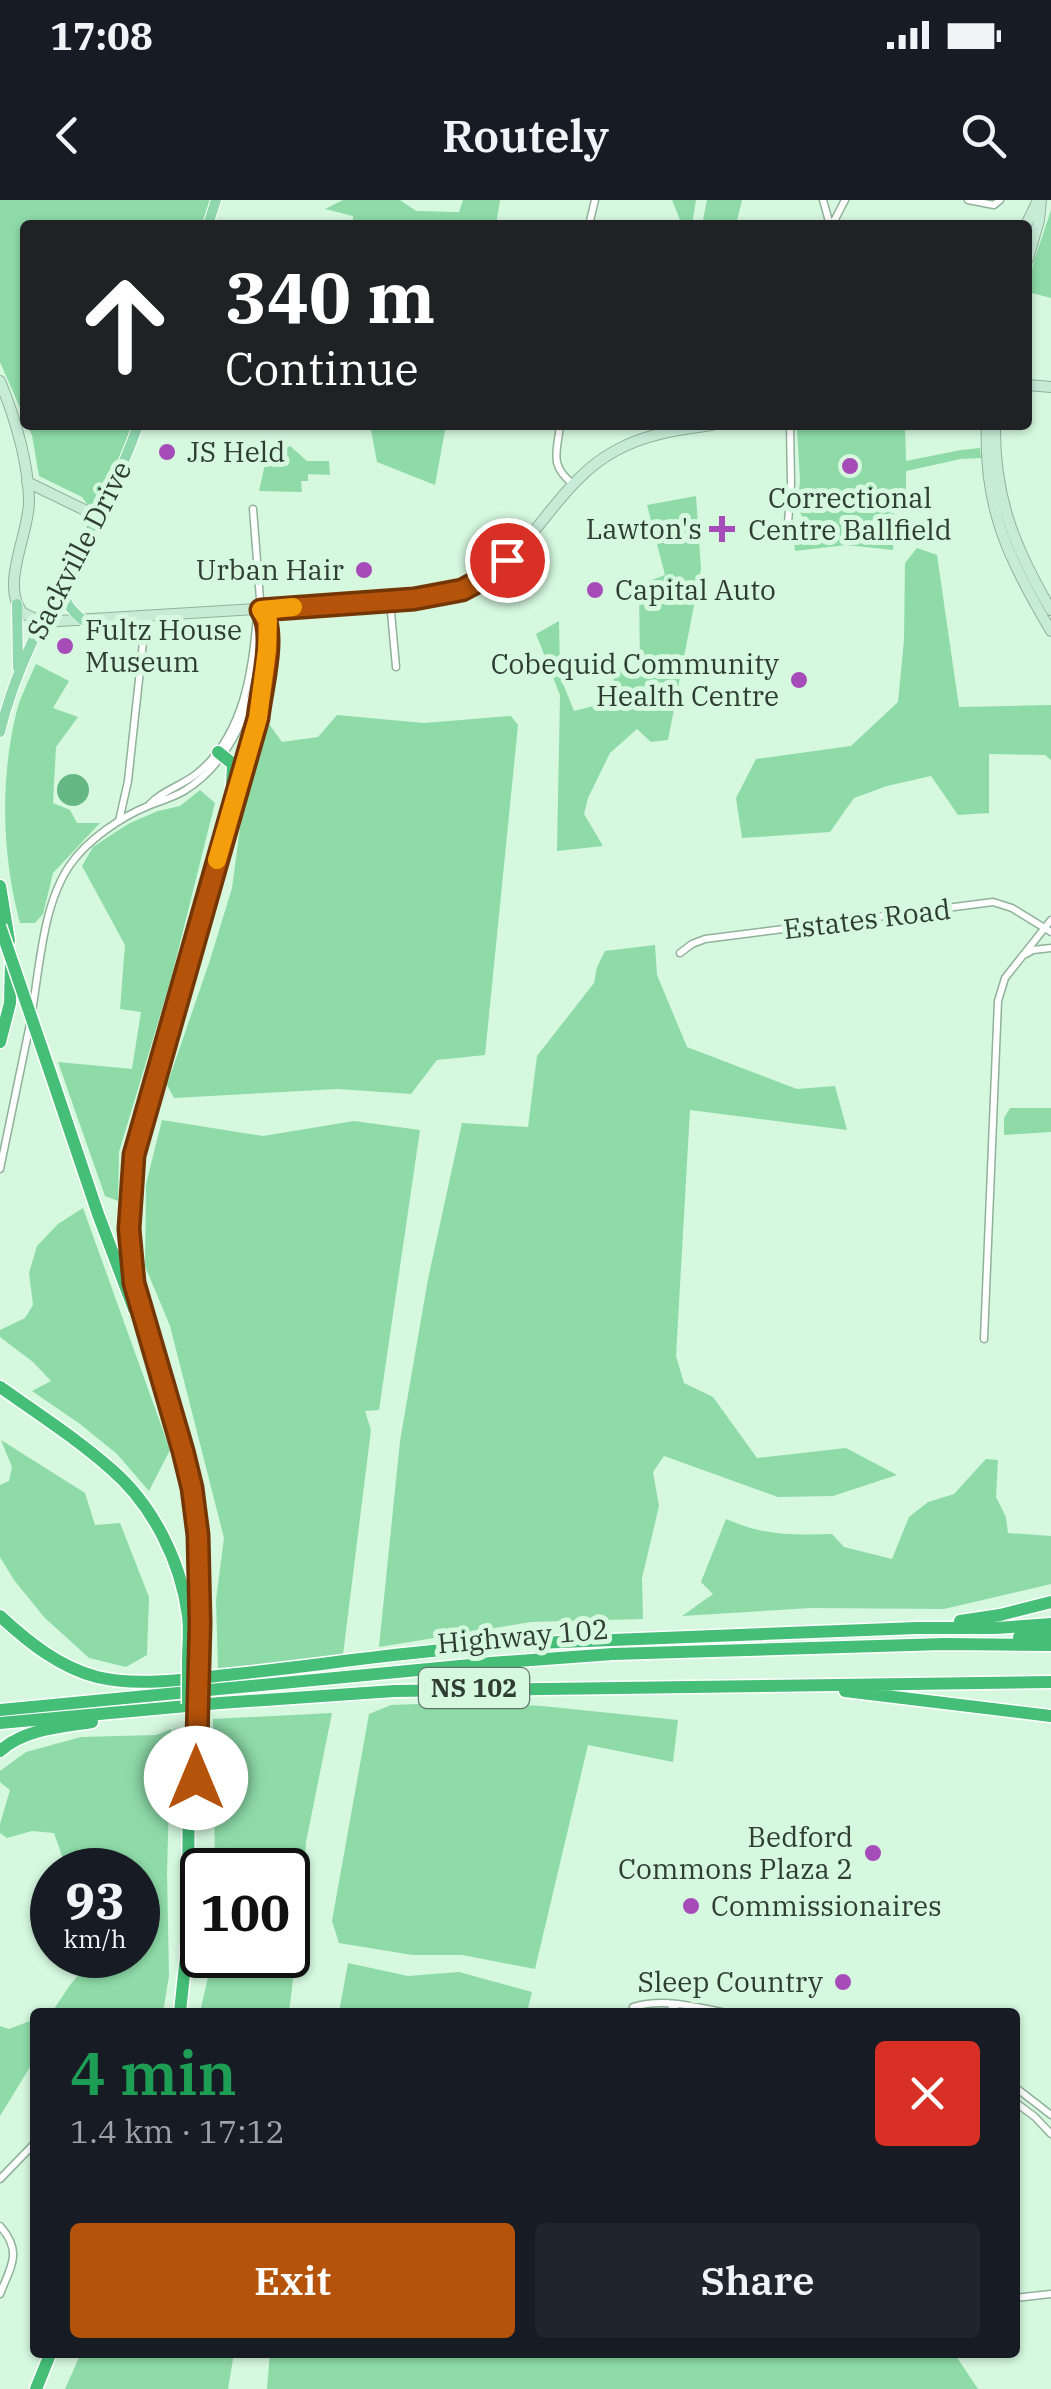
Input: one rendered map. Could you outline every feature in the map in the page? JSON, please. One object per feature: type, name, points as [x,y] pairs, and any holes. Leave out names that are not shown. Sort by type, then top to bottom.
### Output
[{"type":"highway","points":[[193,1662],[200,1623],[198,1535],[192,1488],[134,1283],[129,1229],[134,1155],[258,718],[268,621],[261,610]]},
{"type":"highway","points":[[220,754],[233,764],[230,814]]},
{"type":"highway","points":[[0,886],[11,960],[10,1003],[0,1042]]},
{"type":"highway","points":[[0,926],[98,1214],[174,1415]]},
{"type":"highway","points":[[0,1387],[114,1470],[164,1537],[180,1579],[193,1662],[196,1934],[185,2008]]},
{"type":"highway","points":[[918,1628],[1051,1602]]},
{"type":"highway","points":[[0,1616],[54,1659],[94,1676],[128,1681],[194,1678],[465,1647],[1051,1624]]},
{"type":"highway","points":[[944,1644],[1051,1634]]},
{"type":"highway","points":[[300,1681],[315,1675],[631,1638]]},
{"type":"highway","name":"Highway 102","points":[[0,1710],[613,1654],[1051,1644]]},
{"type":"highway","name":"Highway 102","points":[[0,1723],[394,1690],[1051,1682]]},
{"type":"highway","points":[[789,1685],[1034,1714],[1051,1720]]},
{"type":"highway","points":[[0,1751],[28,1734],[178,1706]]},
{"type":"highway","points":[[36,2389],[49,2358]]},
{"type":"highway","points":[[45,2389],[58,2358]]},
{"type":"main road","points":[[1032,246],[1040,220],[1040,200]]},
{"type":"main road","points":[[0,381],[28,482],[28,514],[11,582],[17,604],[18,674]]},
{"type":"main road","name":"Sackville Drive","points":[[0,732],[18,674],[124,464],[136,430]]},
{"type":"main road","points":[[17,604],[24,613],[42,622],[414,599],[462,590],[494,573],[573,484],[610,453],[636,441],[678,430]]},
{"type":"main road","points":[[988,430],[990,485],[1005,545],[1051,630]]},
{"type":"main road","points":[[989,430],[1004,509],[1029,573],[1051,610]]},
{"type":"main road","points":[[28,482],[97,516]]},
{"type":"main road","points":[[64,578],[64,598],[84,620]]},
{"type":"street","points":[[968,200],[985,205],[1000,200]]},
{"type":"street","points":[[559,430],[556,461],[560,473],[573,484]]},
{"type":"street","points":[[788,522],[790,430]]},
{"type":"street","points":[[0,1169],[50,909],[60,880],[74,858],[119,822],[183,792],[212,769],[238,729],[258,678],[263,646],[253,510]]},
{"type":"street","points":[[390,600],[396,668]]},
{"type":"street","points":[[119,822],[128,781],[144,633]]},
{"type":"street","name":"Estates Road","points":[[680,953],[705,939],[993,902],[1012,908],[1048,930]]},
{"type":"street","points":[[984,1340],[998,1002],[1005,978],[1048,930],[1051,920]]},
{"type":"street","points":[[1021,958],[1033,950],[1051,948]]},
{"type":"street","points":[[667,2003],[674,2008]]},
{"type":"street","points":[[633,2007],[667,2003],[698,2008]]},
{"type":"street","points":[[1020,2091],[1051,2115]]},
{"type":"street","points":[[1020,2106],[1051,2134]]},
{"type":"street","points":[[0,2178],[30,2149]]},
{"type":"street","points":[[0,2226],[14,2250],[13,2264],[0,2294]]},
{"type":"street","points":[[1020,2297],[1051,2294]]},
{"type":"shaded area","points":[[0,200],[216,200],[210,220],[20,220],[20,408],[0,362]]},
{"type":"shaded area","points":[[343,200],[400,200],[416,211],[459,212],[463,200],[500,200],[497,220],[353,220],[353,216],[325,209]]},
{"type":"shaded area","points":[[672,200],[696,200],[693,220],[680,220]]},
{"type":"shaded area","points":[[707,200],[742,200],[737,220],[703,220]]},
{"type":"shaded area","points":[[1051,210],[1051,298],[1032,293],[1033,264]]},
{"type":"shaded area","points":[[30,430],[136,430],[97,518],[82,497],[39,476]]},
{"type":"shaded area","points":[[371,430],[445,430],[435,485],[377,462]]},
{"type":"shaded area","points":[[905,430],[906,461],[980,448],[981,458],[906,471],[906,509],[894,511],[893,550],[846,545],[795,551],[794,540],[802,533],[804,524],[798,504],[797,431]]},
{"type":"shaded area","points":[[290,446],[307,461],[329,461],[330,475],[308,474],[308,481],[301,481],[302,492],[259,491],[266,460]]},
{"type":"shaded area","points":[[696,496],[701,569],[668,740],[651,742],[637,729],[610,753],[584,814],[603,846],[557,851],[560,695],[536,634],[559,621],[560,676],[574,711],[617,700],[612,670],[640,668],[639,585],[665,575],[647,505]]},
{"type":"shaded area","points":[[917,548],[937,555],[959,707],[1051,705],[1051,760],[1045,755],[989,754],[989,813],[958,815],[931,776],[854,798],[830,832],[742,838],[736,798],[756,759],[851,746],[898,702],[905,563]]},
{"type":"shaded area","points":[[36,664],[69,681],[53,708],[78,717],[56,747],[53,803],[70,810],[77,823],[100,823],[53,873],[43,914],[35,923],[20,923],[7,845],[5,792],[16,714]]},
{"type":"shaded area","points":[[337,715],[424,723],[511,716],[518,725],[485,1055],[437,1060],[411,1094],[338,1089],[174,1098],[167,1085],[232,888],[242,813],[269,724],[282,742],[318,737]]},
{"type":"shaded area","points":[[73,774],[84,779],[89,790],[84,801],[73,806],[62,801],[57,790],[62,779]]},
{"type":"shaded area","points":[[200,790],[215,803],[171,979],[119,1152],[118,1201],[105,1196],[58,1062],[132,1069],[141,1012],[120,1009],[125,945],[82,866],[93,847],[111,835],[158,811],[180,806]]},
{"type":"shaded area","points":[[655,945],[657,975],[687,1047],[797,1089],[835,1086],[847,1130],[690,1110],[676,1356],[684,1383],[713,1397],[757,1458],[846,1448],[897,1475],[833,1496],[778,1497],[664,1456],[653,1472],[659,1506],[642,1578],[643,1619],[531,1622],[379,1647],[400,1441],[428,1279],[462,1123],[528,1127],[537,1056],[594,983],[605,951]]},
{"type":"shaded area","points":[[1010,1108],[1051,1108],[1051,1132],[1004,1135],[1004,1118]]},
{"type":"shaded area","points":[[162,1120],[263,1136],[354,1121],[420,1130],[379,1410],[365,1411],[371,1430],[343,1655],[218,1669],[216,1600],[224,1538],[170,1326],[145,1266],[146,1184]]},
{"type":"shaded area","points":[[83,1208],[170,1450],[149,1491],[117,1454],[32,1391],[51,1381],[0,1337],[0,1330],[25,1318],[33,1305],[29,1273],[37,1246],[58,1224]]},
{"type":"shaded area","points":[[1,1440],[85,1493],[95,1525],[120,1523],[149,1597],[147,1655],[126,1667],[89,1658],[44,1617],[14,1580],[0,1557],[0,1485],[9,1481],[12,1467]]},
{"type":"shaded area","points":[[986,1459],[998,1460],[996,1497],[1006,1517],[1008,1533],[1051,1536],[1051,1584],[944,1609],[811,1608],[682,1616],[713,1594],[701,1582],[726,1519],[778,1533],[832,1534],[844,1547],[892,1559],[909,1517],[928,1502],[954,1494]]},
{"type":"shaded area","points":[[471,1702],[678,1720],[673,1762],[588,1745],[535,1969],[462,1955],[412,1955],[339,1943],[332,1921],[369,1714],[391,1705]]},
{"type":"shaded area","points":[[332,1713],[306,1848],[215,1848],[213,1719]]},
{"type":"shaded area","points":[[171,1729],[169,1976],[164,2008],[55,2008],[76,1978],[160,1978],[160,1848],[59,1848],[54,1833],[32,1831],[7,1838],[0,1833],[10,1790],[0,1782],[0,1771],[26,1752],[81,1737],[156,1735]]},
{"type":"shaded area","points":[[348,1963],[408,1976],[459,1972],[532,1992],[528,2008],[340,2008]]},
{"type":"shaded area","points":[[208,1978],[293,1978],[289,2008],[201,2008]]},
{"type":"shaded area","points":[[30,2021],[30,2067],[0,2116],[0,2026],[9,2029]]},
{"type":"shaded area","points":[[78,2358],[233,2358],[228,2389],[65,2389]]},
{"type":"shaded area","points":[[270,2358],[957,2358],[978,2389],[267,2389]]},
{"type":"slow traffic","points":[[217,860],[258,718],[268,621],[261,610],[293,607]]},
{"type":"place","name":"JS Held","points":[[167,452]]},
{"type":"place","name":"Correctional Centre Ballfield","points":[[850,466]]},
{"type":"place","name":"Lawton's","points":[[722,529]]},
{"type":"place","name":"Urban Hair","points":[[364,570]]},
{"type":"place","name":"Capital Auto","points":[[595,590]]},
{"type":"place","name":"Fultz House Museum","points":[[65,646]]},
{"type":"place","name":"Cobequid Community Health Centre","points":[[799,680]]},
{"type":"place","name":"Bedford Commons Plaza 2","points":[[873,1853]]},
{"type":"place","name":"Commissionaires","points":[[691,1906]]},
{"type":"place","name":"Sleep Country","points":[[843,1982]]},
{"type":"route","points":[[196,1778],[198,1535],[192,1488],[174,1415],[134,1283],[129,1229],[134,1155],[258,718],[268,621],[261,610],[414,599],[462,590],[494,573],[507,560]]}]
